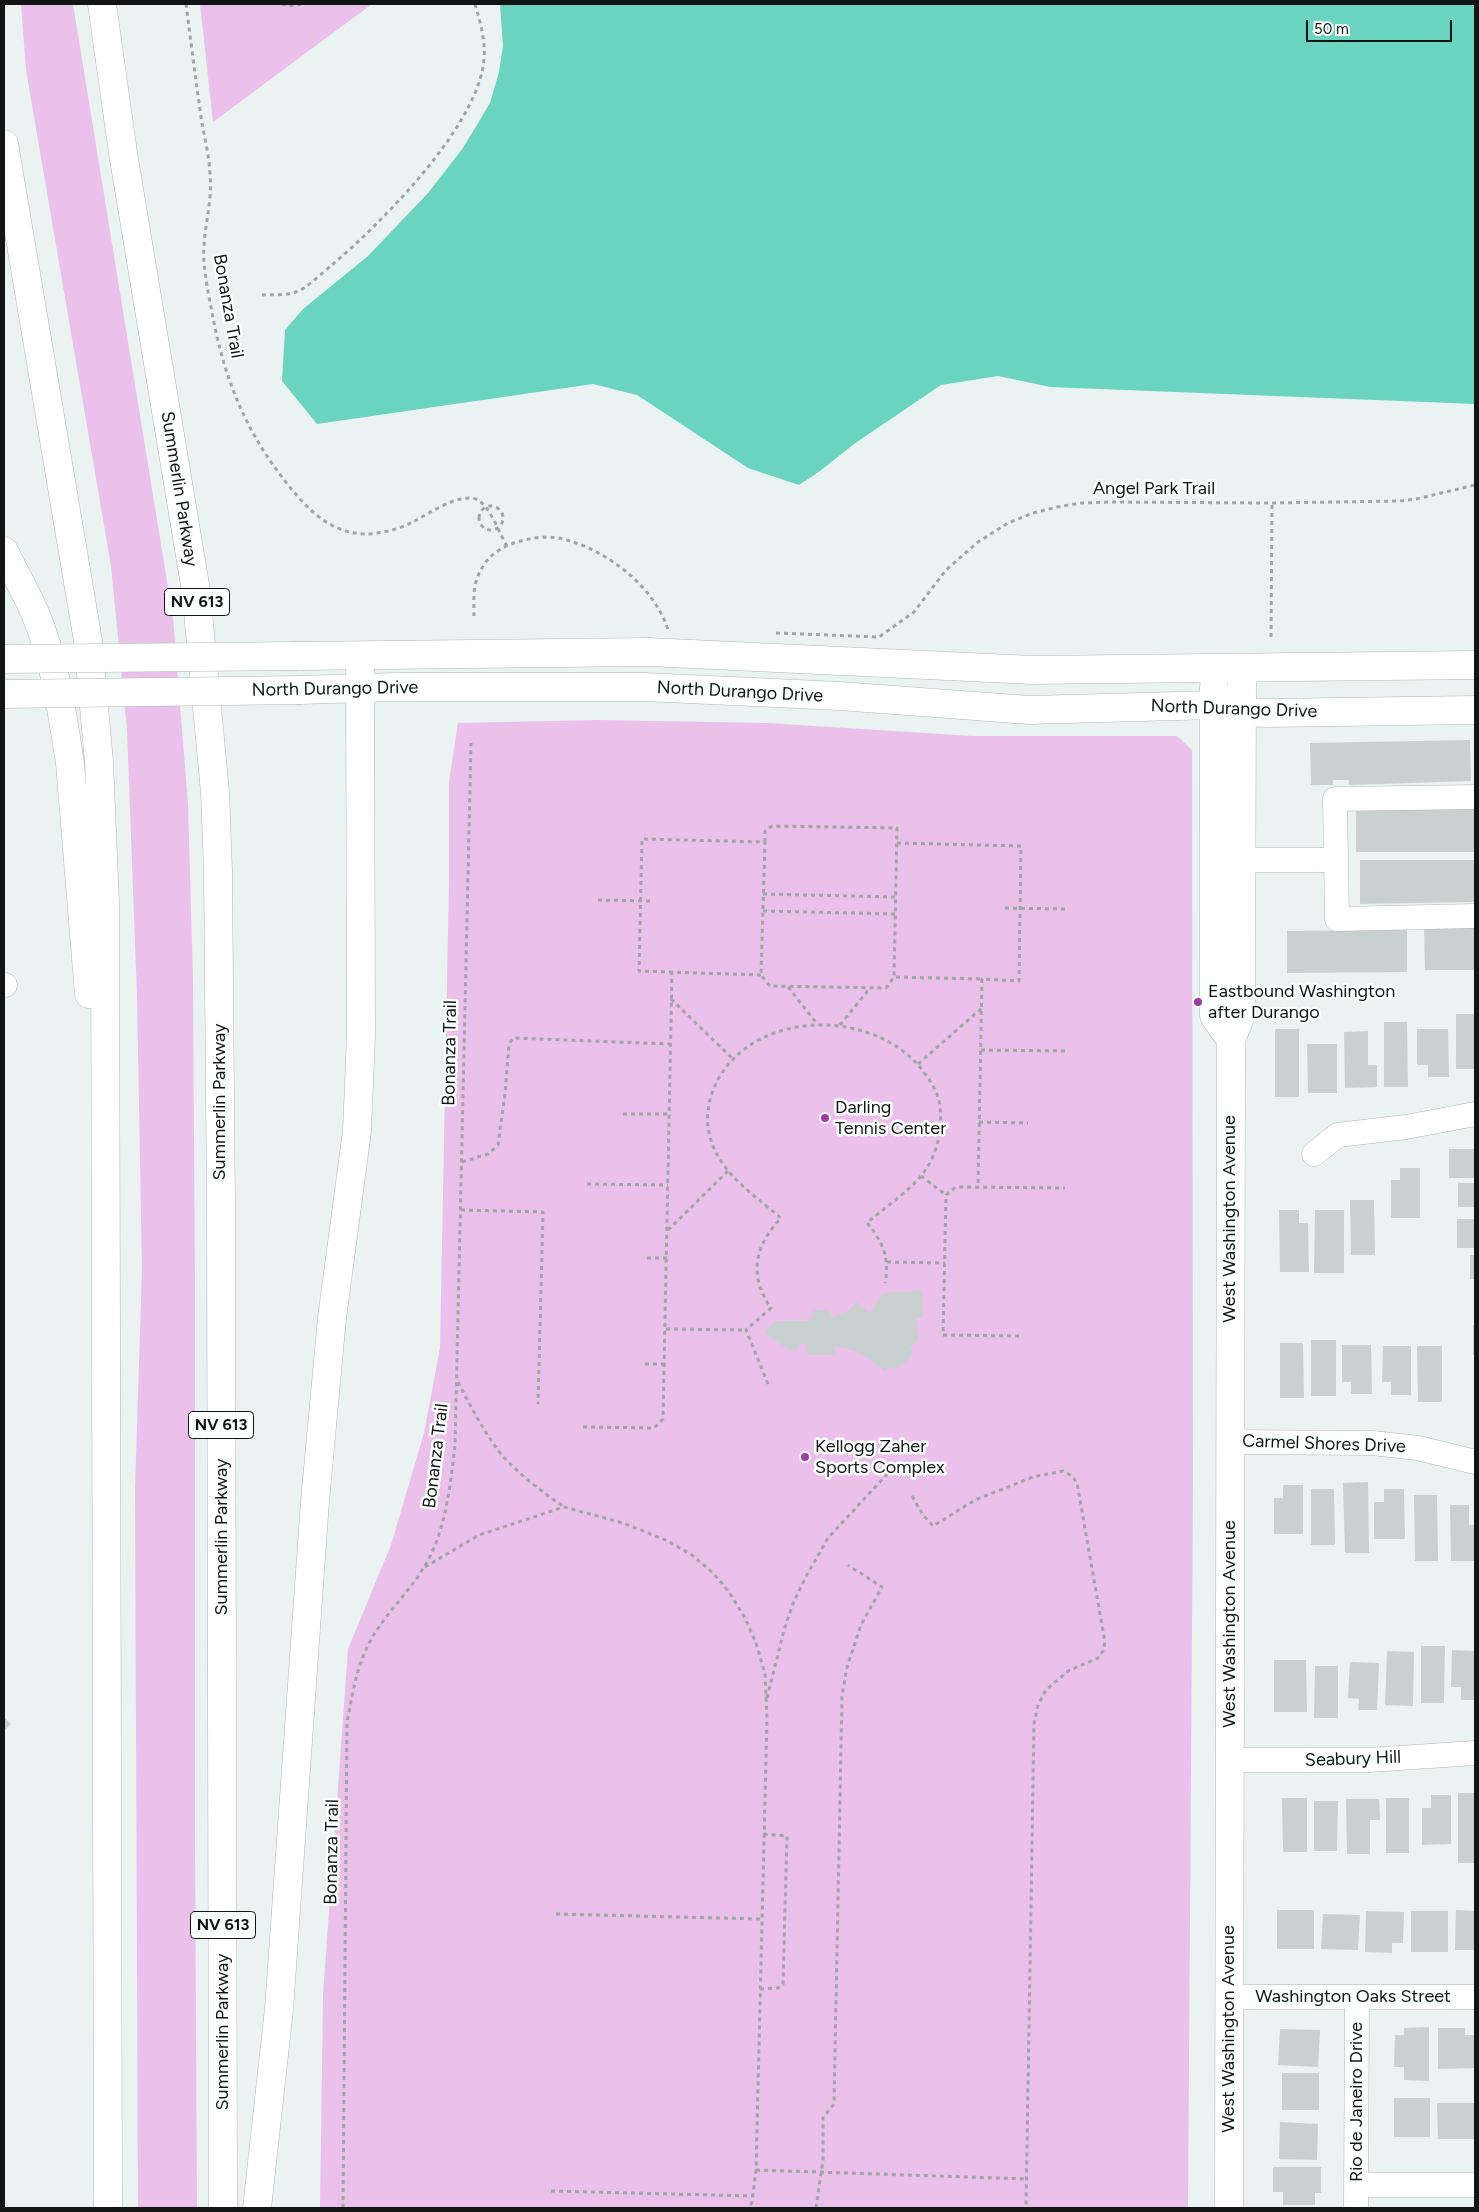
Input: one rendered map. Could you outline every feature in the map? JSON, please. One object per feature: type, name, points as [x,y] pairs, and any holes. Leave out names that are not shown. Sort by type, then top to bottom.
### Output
[{"type":"main road","name":"Summerlin Parkway","points":[[102,4],[123,153],[196,592],[215,792],[218,870],[221,1218],[224,2208]]},
{"type":"main road","points":[[4,144],[88,641],[99,762],[105,902],[108,2208]]},
{"type":"main road","points":[[4,551],[38,622],[54,678],[70,763],[106,1198]]},
{"type":"main road","name":"North Durango Drive","points":[[4,659],[648,652],[1033,670],[1475,665]]},
{"type":"main road","points":[[257,2208],[279,2009],[315,1502],[332,1318],[348,1211],[357,1131],[361,1035],[360,656]]},
{"type":"main road","points":[[1214,668],[1214,1016],[1231,1040]]},
{"type":"main road","name":"West Washington Avenue","points":[[1229,2208],[1231,1040],[1241,1015],[1242,668]]},
{"type":"main road","name":"North Durango Drive","points":[[4,694],[360,688],[645,687],[840,696],[1029,710],[1214,705],[1242,712],[1475,710]]},
{"type":"street","points":[[1475,797],[1335,799],[1338,919],[1475,916]]},
{"type":"street","points":[[1242,860],[1336,860]]},
{"type":"street","points":[[1314,1154],[1338,1135],[1406,1127],[1475,1114]]},
{"type":"street","name":"Carmel Shores Drive","points":[[1230,1442],[1372,1443],[1418,1448],[1475,1462]]},
{"type":"street","name":"Seabury Hill","points":[[1230,1760],[1368,1760],[1475,1752]]},
{"type":"street","name":"Washington Oaks Street","points":[[1230,1997],[1475,1997]]},
{"type":"street","name":"Rio de Janeiro Drive","points":[[1356,2208],[1357,1997]]},
{"type":"street","points":[[1357,2185],[1475,2185]]},
{"type":"path","name":"Bonanza Trail","points":[[186,4],[210,171],[211,206],[204,243],[204,262],[209,299],[217,342],[236,402],[265,455],[312,512],[326,523],[344,531],[365,534],[387,530],[412,522],[444,505],[470,498],[477,500],[485,507]]},
{"type":"path","points":[[282,4],[288,6],[303,4]]},
{"type":"path","points":[[262,295],[297,292],[321,275],[357,244],[402,195],[449,138],[474,96],[483,69],[486,47],[475,4]]},
{"type":"path","name":"Angel Park Trail","points":[[880,636],[914,612],[946,570],[961,555],[997,529],[1033,513],[1081,503],[1272,504],[1399,501],[1416,499],[1475,485]]},
{"type":"path","points":[[1271,637],[1272,504]]},
{"type":"path","points":[[492,505],[502,512],[502,523],[497,529],[488,530],[480,522],[480,513],[485,507],[492,505]]},
{"type":"path","points":[[485,507],[507,546]]},
{"type":"path","points":[[474,616],[475,583],[485,562],[496,551],[539,537],[561,538],[584,546],[610,560],[636,580],[652,598],[664,617],[668,630]]},
{"type":"path","name":"Bonanza Trail","points":[[342,2208],[347,1722],[356,1679],[365,1650],[390,1612],[424,1568],[438,1535],[450,1491],[455,1446],[472,743]]},
{"type":"path","points":[[772,826],[897,828],[897,843],[894,977],[886,988],[770,986],[761,975],[765,831],[772,826]]},
{"type":"path","points":[[761,975],[639,971],[642,839],[765,842]]},
{"type":"path","points":[[894,977],[1019,981],[1022,846],[897,843]]},
{"type":"path","points":[[763,894],[896,897]]},
{"type":"path","points":[[598,900],[654,901]]},
{"type":"path","points":[[1005,908],[1065,909]]},
{"type":"path","points":[[763,912],[895,914]]},
{"type":"path","points":[[583,1427],[654,1428],[663,1419],[672,972]]},
{"type":"path","points":[[978,1187],[982,980]]},
{"type":"path","points":[[787,986],[818,1025]]},
{"type":"path","points":[[839,1026],[871,987]]},
{"type":"path","points":[[671,999],[733,1059]]},
{"type":"path","points":[[918,1064],[982,1008]]},
{"type":"path","points":[[666,1329],[746,1330],[771,1308],[762,1294],[757,1268],[762,1243],[768,1232],[781,1218],[728,1171],[713,1145],[707,1117],[715,1085],[733,1059],[756,1041],[788,1030],[818,1025],[839,1026],[859,1029],[878,1036],[908,1054],[918,1064],[937,1093],[941,1127],[938,1141],[921,1176],[867,1223],[883,1245],[887,1262],[885,1283]]},
{"type":"path","points":[[462,1162],[488,1154],[498,1145],[509,1044],[513,1038],[670,1044]]},
{"type":"path","points":[[981,1050],[1068,1052]]},
{"type":"path","points":[[623,1114],[669,1114]]},
{"type":"path","points":[[979,1122],[1028,1123]]},
{"type":"path","points":[[667,1231],[728,1171]]},
{"type":"path","points":[[921,1176],[946,1195]]},
{"type":"path","points":[[587,1184],[668,1185]]},
{"type":"path","points":[[946,1195],[956,1187],[1065,1188]]},
{"type":"path","points":[[946,1195],[943,1335],[1019,1336]]},
{"type":"path","points":[[461,1210],[543,1212],[538,1404]]},
{"type":"path","points":[[647,1258],[667,1258]]},
{"type":"path","points":[[887,1262],[945,1263]]},
{"type":"path","points":[[746,1330],[768,1384]]},
{"type":"path","points":[[645,1364],[665,1364]]},
{"type":"path","points":[[458,1381],[481,1426],[498,1450],[539,1489],[564,1507],[623,1523],[668,1541],[692,1555],[713,1573],[729,1592],[756,1643],[765,1674],[766,1702],[756,2170],[750,2208]]},
{"type":"path","points":[[766,1702],[784,1630],[794,1600],[808,1573],[828,1538],[890,1471]]},
{"type":"path","points":[[912,1496],[922,1516],[933,1526],[975,1500],[1002,1488],[1053,1472],[1064,1471],[1072,1476],[1077,1484],[1105,1642],[1103,1651],[1098,1658],[1068,1671],[1046,1690],[1038,1705],[1034,1724],[1028,2178],[1026,2208]]},
{"type":"path","points":[[424,1568],[479,1535],[564,1507]]},
{"type":"path","points":[[816,2208],[822,2172],[823,2118],[834,2104],[842,1696],[847,1668],[861,1625],[882,1587],[848,1566]]},
{"type":"path","points":[[760,1989],[778,1988],[783,1984],[787,1836],[763,1834]]},
{"type":"path","points":[[556,1914],[761,1919]]},
{"type":"path","points":[[756,2170],[1028,2178]]},
{"type":"path","points":[[551,2191],[753,2196]]},
{"type":"shaded area","points":[[21,4],[73,4],[173,618],[188,804],[193,979],[197,2208],[138,2208],[135,1489],[142,1269],[137,996],[127,730],[111,566],[26,70]]},
{"type":"shaded area","points":[[200,4],[372,4],[213,122]]},
{"type":"shaded area","points":[[500,4],[1475,4],[1475,404],[1050,387],[998,376],[941,385],[854,444],[799,485],[748,468],[637,395],[593,384],[317,424],[282,381],[285,330],[303,309],[368,256],[428,193],[463,148],[490,103],[499,72],[503,46]]},
{"type":"shaded area","name":"Kellogg Zaher Sports Complex","points":[[599,720],[767,723],[973,736],[1177,736],[1192,750],[1193,1482],[1188,2208],[320,2208],[323,1994],[348,1649],[391,1545],[424,1433],[440,1348],[449,879],[449,781],[458,723]]},
{"type":"building","points":[[1470,740],[1471,781],[1349,785],[1349,780],[1333,780],[1333,785],[1311,785],[1310,743]]},
{"type":"building","points":[[1356,809],[1475,809],[1475,852],[1356,852]]},
{"type":"building","points":[[1360,860],[1475,860],[1475,902],[1360,904]]},
{"type":"building","points":[[1424,928],[1475,928],[1475,970],[1425,970]]},
{"type":"building","points":[[1407,930],[1407,972],[1287,973],[1287,931]]},
{"type":"building","points":[[1456,1014],[1475,1014],[1475,1069],[1456,1069]]},
{"type":"building","points":[[1384,1022],[1407,1022],[1408,1087],[1384,1087]]},
{"type":"building","points":[[1275,1029],[1299,1029],[1299,1097],[1275,1097]]},
{"type":"building","points":[[1417,1029],[1448,1029],[1449,1077],[1428,1077],[1428,1065],[1417,1065]]},
{"type":"building","points":[[1368,1031],[1368,1065],[1377,1065],[1377,1087],[1345,1088],[1344,1032]]},
{"type":"building","points":[[1307,1044],[1337,1044],[1337,1093],[1308,1093]]},
{"type":"building","points":[[1449,1149],[1475,1149],[1475,1178],[1449,1178]]},
{"type":"building","points":[[1400,1168],[1420,1168],[1420,1218],[1391,1218],[1391,1180],[1400,1180]]},
{"type":"building","points":[[1458,1183],[1475,1183],[1475,1207],[1458,1207]]},
{"type":"building","points":[[1350,1200],[1374,1200],[1375,1255],[1351,1255]]},
{"type":"building","points":[[1279,1210],[1299,1210],[1299,1223],[1308,1223],[1309,1272],[1280,1272]]},
{"type":"building","points":[[1315,1210],[1344,1210],[1344,1273],[1314,1273]]},
{"type":"building","points":[[1457,1219],[1475,1219],[1475,1248],[1457,1248]]},
{"type":"building","points":[[1470,1255],[1475,1255],[1475,1279],[1470,1279]]},
{"type":"building","points":[[922,1291],[923,1317],[916,1318],[918,1340],[910,1348],[913,1352],[908,1360],[895,1369],[891,1366],[885,1371],[854,1351],[835,1346],[835,1355],[807,1355],[806,1345],[800,1343],[797,1352],[783,1346],[764,1333],[775,1321],[810,1321],[814,1310],[829,1310],[832,1317],[848,1311],[857,1302],[870,1314],[883,1293]]},
{"type":"building","points":[[1473,1325],[1475,1325],[1475,1355],[1473,1355]]},
{"type":"building","points":[[1311,1340],[1336,1340],[1336,1396],[1311,1396]]},
{"type":"building","points":[[1280,1343],[1303,1343],[1304,1398],[1280,1398]]},
{"type":"building","points":[[1342,1345],[1371,1345],[1372,1394],[1351,1394],[1351,1382],[1342,1382]]},
{"type":"building","points":[[1383,1346],[1411,1346],[1411,1395],[1391,1395],[1391,1382],[1382,1382]]},
{"type":"building","points":[[1417,1346],[1442,1346],[1442,1402],[1418,1402]]},
{"type":"building","points":[[1368,1482],[1369,1553],[1345,1553],[1343,1483]]},
{"type":"building","points":[[1283,1485],[1303,1485],[1303,1534],[1274,1534],[1274,1498],[1283,1498]]},
{"type":"building","points":[[1311,1489],[1334,1489],[1335,1545],[1311,1545]]},
{"type":"building","points":[[1384,1489],[1404,1489],[1405,1539],[1374,1539],[1374,1502],[1384,1502]]},
{"type":"building","points":[[1414,1495],[1437,1495],[1438,1561],[1415,1561]]},
{"type":"building","points":[[1450,1505],[1469,1505],[1469,1525],[1475,1525],[1475,1561],[1451,1561]]},
{"type":"building","points":[[1421,1646],[1445,1646],[1444,1703],[1421,1703]]},
{"type":"building","points":[[1452,1650],[1475,1651],[1475,1700],[1461,1700],[1461,1687],[1451,1687]]},
{"type":"building","points":[[1387,1651],[1414,1652],[1413,1706],[1385,1705]]},
{"type":"building","points":[[1274,1660],[1306,1660],[1307,1712],[1274,1712]]},
{"type":"building","points":[[1350,1662],[1379,1663],[1377,1710],[1358,1710],[1359,1699],[1348,1698]]},
{"type":"building","points":[[1315,1666],[1338,1666],[1338,1718],[1314,1718]]},
{"type":"building","points":[[4,1717],[11,1724],[4,1731]]},
{"type":"building","points":[[1458,1793],[1475,1793],[1475,1863],[1458,1863]]},
{"type":"building","points":[[1431,1795],[1451,1795],[1451,1844],[1422,1845],[1422,1808],[1431,1808]]},
{"type":"building","points":[[1282,1798],[1307,1798],[1307,1852],[1283,1852]]},
{"type":"building","points":[[1386,1798],[1409,1798],[1409,1853],[1386,1853]]},
{"type":"building","points":[[1346,1799],[1379,1799],[1380,1820],[1370,1820],[1370,1854],[1347,1854]]},
{"type":"building","points":[[1314,1801],[1338,1801],[1337,1851],[1314,1851]]},
{"type":"building","points":[[1277,1910],[1314,1910],[1314,1949],[1277,1949]]},
{"type":"building","points":[[1456,1910],[1475,1911],[1475,1950],[1455,1950]]},
{"type":"building","points":[[1366,1911],[1404,1912],[1403,1943],[1392,1943],[1392,1953],[1365,1952]]},
{"type":"building","points":[[1411,1911],[1448,1911],[1448,1952],[1411,1952]]},
{"type":"building","points":[[1323,1914],[1360,1915],[1358,1950],[1321,1949]]},
{"type":"building","points":[[1429,2027],[1429,2081],[1404,2080],[1404,2067],[1394,2067],[1395,2035],[1404,2035],[1404,2028]]},
{"type":"building","points":[[1438,2028],[1465,2028],[1465,2035],[1475,2035],[1475,2068],[1438,2069]]},
{"type":"building","points":[[1280,2029],[1320,2030],[1318,2067],[1278,2065]]},
{"type":"building","points":[[1282,2073],[1319,2073],[1319,2110],[1282,2110]]},
{"type":"building","points":[[1394,2098],[1430,2098],[1430,2137],[1394,2137]]},
{"type":"building","points":[[1437,2103],[1474,2103],[1475,2139],[1438,2139]]},
{"type":"building","points":[[1280,2122],[1318,2124],[1317,2160],[1279,2159]]},
{"type":"building","points":[[1273,2167],[1321,2167],[1321,2193],[1315,2193],[1315,2205],[1283,2205],[1283,2192],[1273,2192]]},
{"type":"place","name":"Eastbound Washington after Durango","points":[[1198,1002]]},
{"type":"place","name":"Darling Tennis Center","points":[[825,1118]]},
{"type":"place","name":"Kellogg Zaher Sports Complex","points":[[805,1457]]}]
